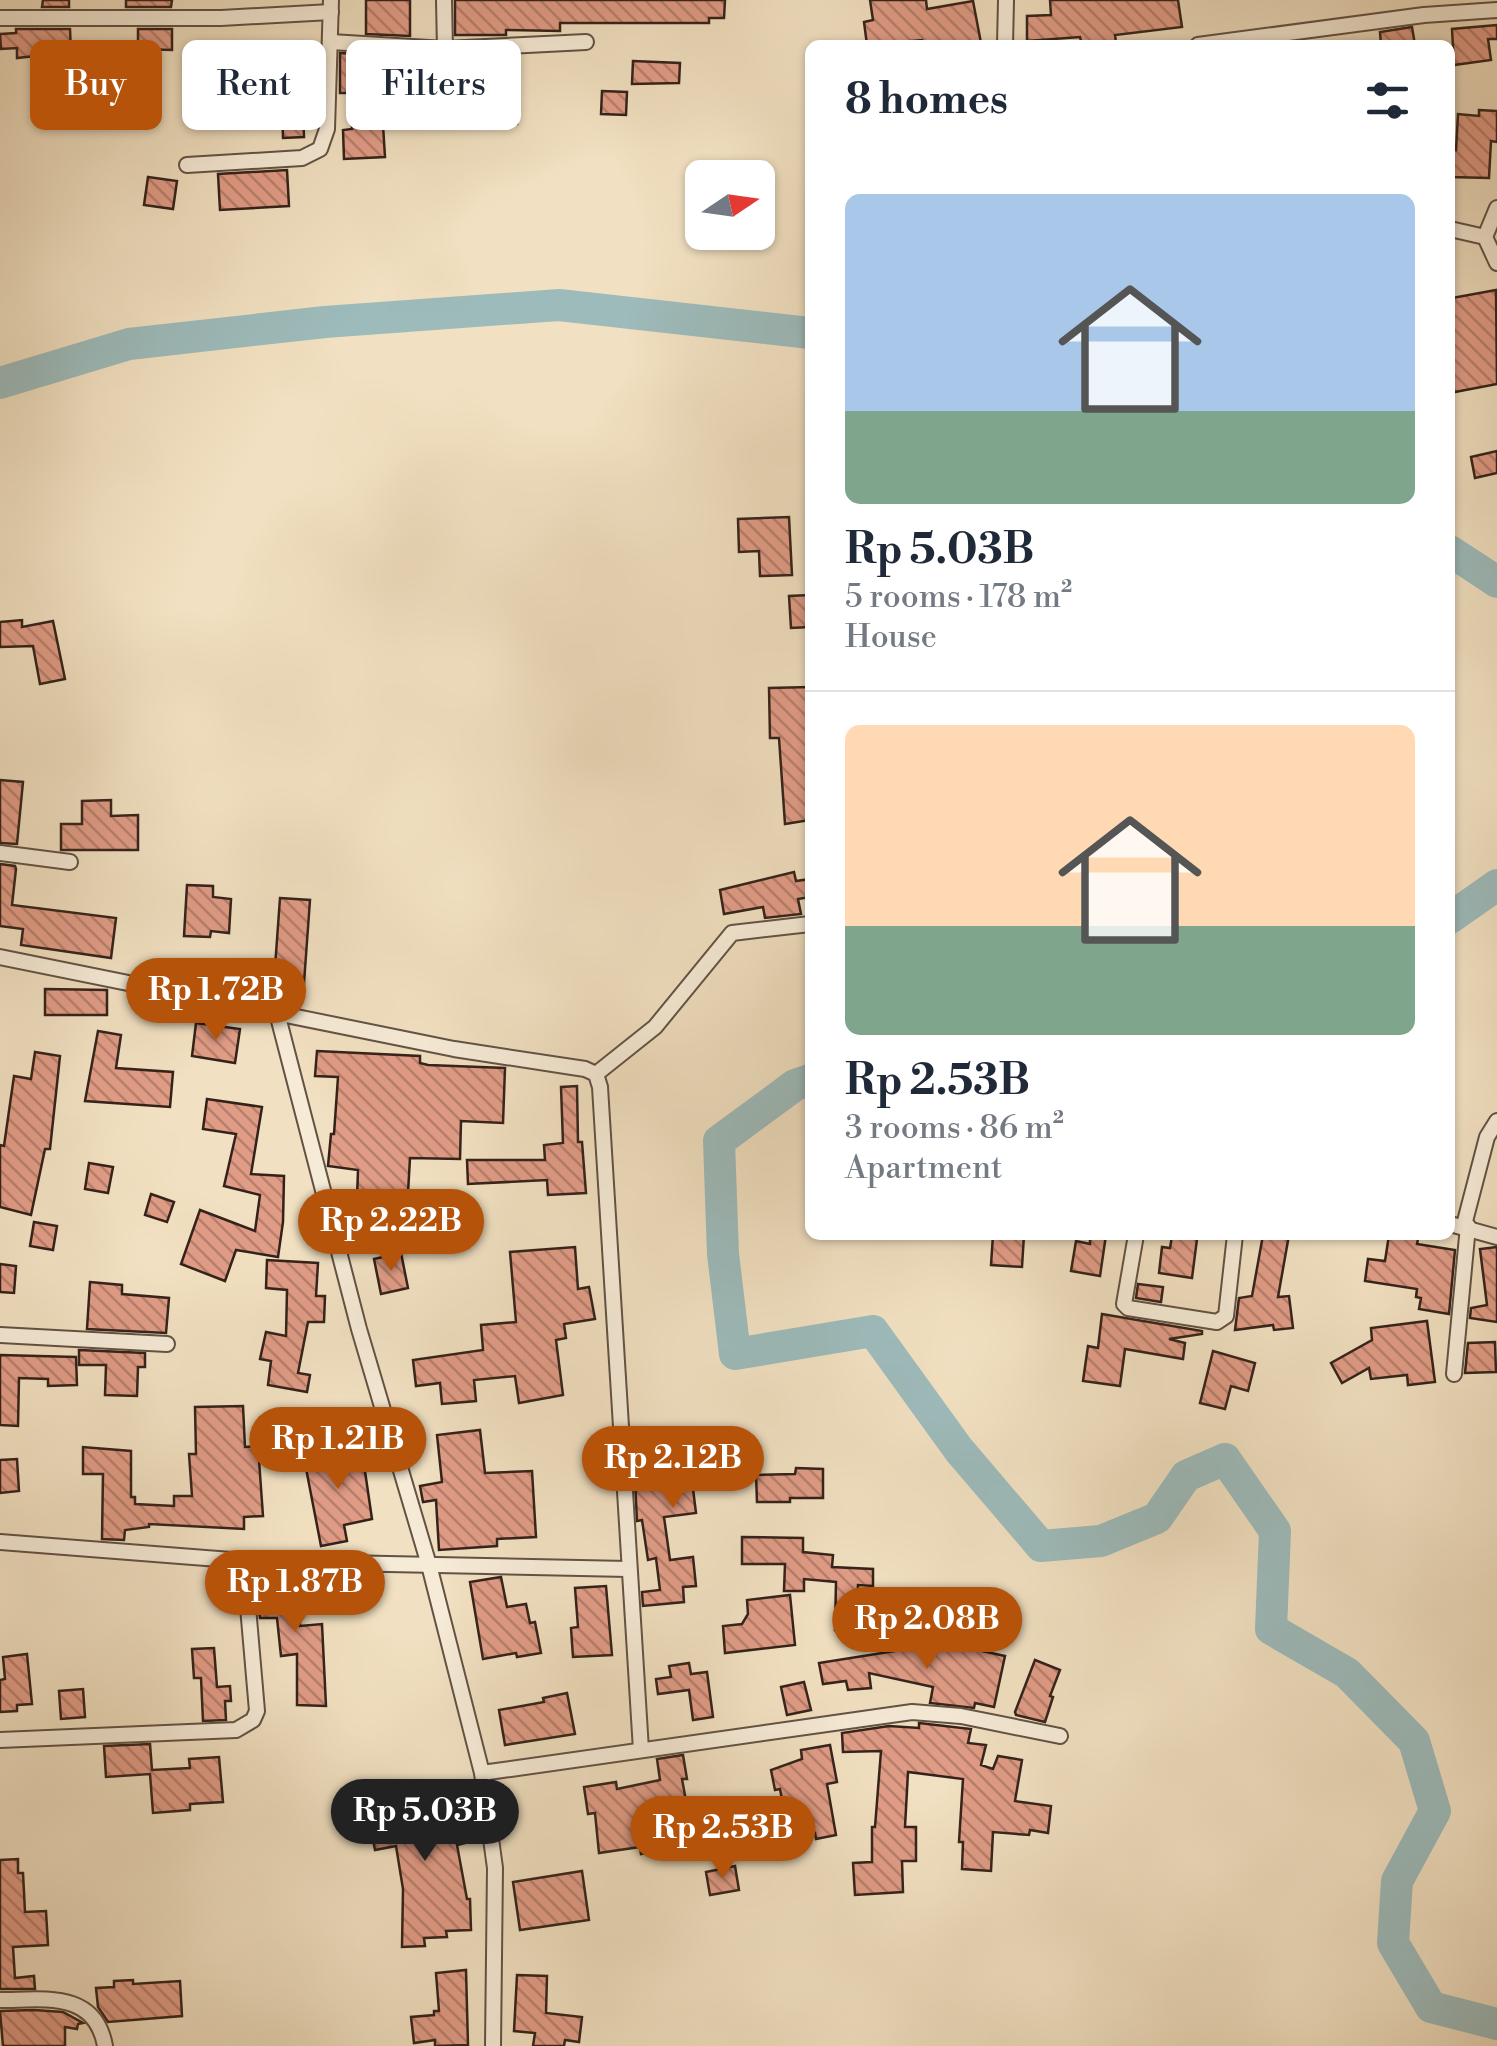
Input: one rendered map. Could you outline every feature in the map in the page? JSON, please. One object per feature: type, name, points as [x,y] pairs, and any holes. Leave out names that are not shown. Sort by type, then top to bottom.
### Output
[{"type":"street","points":[[444,0],[445,40]]},
{"type":"street","points":[[1005,40],[1006,0]]},
{"type":"street","points":[[0,18],[222,18],[331,6],[327,129],[320,149],[302,158],[187,165]]},
{"type":"street","points":[[1236,40],[1424,15],[1497,10]]},
{"type":"street","points":[[331,42],[346,43]]},
{"type":"street","points":[[521,46],[586,42]]},
{"type":"street","points":[[1484,236],[1497,208]]},
{"type":"street","points":[[1455,229],[1484,236]]},
{"type":"street","points":[[1484,236],[1497,263]]},
{"type":"street","points":[[0,853],[70,862]]},
{"type":"street","points":[[596,1074],[656,1027],[732,933],[805,925]]},
{"type":"street","points":[[0,957],[596,1074],[600,1088],[640,1750]]},
{"type":"street","points":[[277,1012],[359,1329],[429,1565],[482,1772],[495,1868],[493,2046]]},
{"type":"street","points":[[1454,1374],[1460,1225],[1486,1137],[1497,1121]]},
{"type":"street","points":[[1460,1225],[1497,1237]]},
{"type":"street","points":[[1135,1240],[1124,1304],[1128,1308],[1217,1322],[1226,1316],[1234,1240]]},
{"type":"street","points":[[0,1335],[167,1344]]},
{"type":"street","points":[[0,1542],[244,1561],[628,1569]]},
{"type":"street","points":[[0,1740],[236,1730],[247,1726],[257,1711],[244,1561]]},
{"type":"street","points":[[482,1772],[912,1712],[962,1716],[1060,1736]]},
{"type":"street","points":[[0,2000],[63,2000],[84,2008],[95,2017],[104,2046]]},
{"type":"building","points":[[43,0],[69,0],[69,7],[42,7]]},
{"type":"building","points":[[126,0],[172,0],[171,7],[126,7]]},
{"type":"building","points":[[366,0],[410,0],[410,36],[366,34]]},
{"type":"building","points":[[455,0],[725,0],[724,18],[709,18],[709,23],[560,23],[560,31],[506,30],[506,35],[455,35]]},
{"type":"building","points":[[870,0],[926,0],[927,9],[973,1],[980,40],[866,40],[864,22],[873,20]]},
{"type":"building","points":[[1050,0],[1178,0],[1182,27],[1115,35],[1116,40],[1027,40],[1027,16],[1051,15]]},
{"type":"building","points":[[1497,25],[1497,39],[1488,39],[1491,60],[1455,65],[1452,29]]},
{"type":"building","points":[[1412,27],[1414,40],[1381,40],[1380,32]]},
{"type":"building","points":[[16,29],[70,29],[70,40],[30,40],[30,57],[17,58],[17,48],[1,49],[0,34],[16,33]]},
{"type":"building","points":[[138,29],[172,29],[172,50],[162,50],[162,40],[138,40]]},
{"type":"building","points":[[340,53],[346,53],[346,93],[340,93]]},
{"type":"building","points":[[633,61],[680,63],[679,83],[632,84]]},
{"type":"building","points":[[602,91],[627,92],[626,115],[601,114]]},
{"type":"building","points":[[1479,110],[1497,111],[1497,142],[1491,141],[1489,178],[1455,177],[1458,114],[1479,116]]},
{"type":"building","points":[[283,130],[304,130],[304,137],[283,138]]},
{"type":"building","points":[[343,130],[383,130],[385,157],[344,159]]},
{"type":"building","points":[[287,170],[289,206],[220,210],[218,174]]},
{"type":"building","points":[[148,177],[177,181],[173,209],[144,205]]},
{"type":"building","points":[[1496,290],[1497,384],[1455,392],[1455,297]]},
{"type":"building","points":[[1497,451],[1497,473],[1475,478],[1471,457]]},
{"type":"building","points":[[789,517],[792,575],[760,576],[759,551],[739,552],[738,519]]},
{"type":"building","points":[[805,595],[805,627],[791,628],[789,596]]},
{"type":"building","points":[[22,620],[22,627],[53,621],[65,679],[40,684],[33,646],[0,647],[0,622]]},
{"type":"building","points":[[805,687],[805,821],[785,824],[779,738],[770,738],[769,688]]},
{"type":"building","points":[[0,780],[23,782],[17,844],[0,843]]},
{"type":"building","points":[[111,800],[111,816],[138,815],[138,850],[61,850],[61,824],[82,824],[82,801]]},
{"type":"building","points":[[0,864],[16,869],[12,905],[116,918],[111,958],[21,945],[23,929],[0,926]]},
{"type":"building","points":[[794,872],[796,881],[805,880],[805,898],[798,899],[801,914],[765,918],[763,907],[724,914],[720,890]]},
{"type":"building","points":[[187,885],[213,886],[213,897],[231,899],[229,933],[211,931],[210,937],[184,936]]},
{"type":"building","points":[[280,898],[310,900],[304,983],[274,981]]},
{"type":"building","points":[[45,989],[107,990],[107,1015],[45,1015]]},
{"type":"building","points":[[196,1023],[240,1029],[235,1063],[192,1056]]},
{"type":"building","points":[[98,1031],[121,1035],[116,1068],[173,1072],[170,1107],[85,1101]]},
{"type":"building","points":[[317,1051],[420,1056],[420,1063],[428,1065],[505,1068],[503,1123],[461,1121],[460,1159],[410,1158],[406,1228],[356,1226],[358,1170],[328,1166],[338,1077],[315,1076]]},
{"type":"building","points":[[35,1052],[60,1056],[50,1149],[45,1149],[31,1215],[0,1207],[0,1145],[4,1146],[14,1076],[31,1079]]},
{"type":"building","points":[[577,1086],[578,1142],[582,1142],[586,1193],[548,1195],[547,1180],[468,1184],[467,1160],[545,1160],[544,1145],[563,1143],[561,1087]]},
{"type":"building","points":[[207,1099],[262,1107],[251,1174],[284,1176],[278,1257],[236,1250],[225,1281],[181,1264],[200,1210],[255,1231],[260,1195],[224,1186],[236,1134],[203,1129]]},
{"type":"building","points":[[89,1163],[113,1167],[108,1193],[85,1189]]},
{"type":"building","points":[[151,1194],[174,1202],[167,1222],[145,1215]]},
{"type":"building","points":[[34,1222],[57,1226],[53,1250],[30,1246]]},
{"type":"building","points":[[993,1240],[1024,1240],[1022,1267],[991,1265]]},
{"type":"building","points":[[1090,1240],[1105,1240],[1100,1276],[1071,1271],[1076,1241],[1090,1244]]},
{"type":"building","points":[[1171,1240],[1197,1240],[1192,1278],[1159,1273],[1162,1247],[1170,1248]]},
{"type":"building","points":[[1262,1240],[1288,1240],[1278,1297],[1289,1296],[1293,1328],[1274,1330],[1273,1325],[1235,1330],[1239,1298],[1252,1296]]},
{"type":"building","points":[[1388,1240],[1418,1240],[1417,1244],[1455,1250],[1449,1314],[1419,1309],[1421,1298],[1416,1297],[1417,1289],[1365,1281],[1368,1259],[1385,1261]]},
{"type":"building","points":[[575,1247],[578,1289],[589,1287],[595,1319],[564,1324],[566,1338],[556,1340],[563,1395],[519,1403],[515,1376],[474,1380],[476,1401],[442,1404],[440,1383],[416,1386],[413,1360],[483,1350],[481,1325],[516,1322],[510,1252]]},
{"type":"building","points":[[1497,1247],[1497,1322],[1470,1318],[1471,1308],[1487,1305],[1480,1249]]},
{"type":"building","points":[[401,1253],[408,1288],[381,1294],[374,1259]]},
{"type":"building","points":[[267,1260],[318,1263],[316,1296],[325,1296],[324,1322],[308,1322],[298,1373],[310,1375],[307,1392],[268,1385],[271,1361],[260,1359],[266,1332],[286,1336],[287,1290],[266,1288]]},
{"type":"building","points":[[0,1264],[16,1266],[14,1293],[0,1292]]},
{"type":"building","points":[[90,1282],[122,1285],[122,1294],[169,1298],[166,1333],[87,1329]]},
{"type":"building","points":[[1138,1284],[1163,1287],[1161,1302],[1136,1298]]},
{"type":"building","points":[[1102,1314],[1202,1334],[1169,1339],[1185,1343],[1183,1359],[1125,1349],[1120,1386],[1083,1381],[1088,1346],[1098,1348]]},
{"type":"building","points":[[1427,1321],[1435,1382],[1408,1385],[1407,1375],[1371,1379],[1369,1368],[1342,1383],[1331,1363],[1372,1340],[1371,1328]]},
{"type":"building","points":[[1495,1342],[1496,1372],[1465,1373],[1468,1343]]},
{"type":"building","points":[[79,1350],[145,1353],[145,1367],[138,1367],[137,1396],[105,1395],[106,1365],[79,1365]]},
{"type":"building","points":[[1213,1351],[1255,1363],[1248,1391],[1231,1386],[1225,1409],[1200,1403]]},
{"type":"building","points":[[0,1355],[76,1357],[77,1385],[48,1386],[48,1379],[19,1378],[18,1426],[0,1425]]},
{"type":"building","points":[[243,1406],[245,1447],[258,1446],[263,1516],[244,1517],[244,1529],[149,1524],[125,1530],[124,1540],[102,1539],[103,1474],[83,1474],[83,1447],[131,1451],[131,1497],[135,1497],[135,1504],[174,1506],[174,1496],[192,1496],[189,1454],[196,1454],[195,1407]]},
{"type":"building","points":[[480,1430],[485,1473],[532,1471],[536,1537],[497,1539],[497,1546],[439,1550],[436,1500],[423,1502],[420,1486],[442,1482],[437,1435]]},
{"type":"building","points":[[361,1444],[372,1519],[344,1525],[347,1541],[321,1546],[304,1458]]},
{"type":"building","points":[[738,1449],[741,1472],[692,1481],[696,1513],[664,1517],[670,1560],[693,1557],[696,1586],[683,1587],[684,1602],[643,1606],[642,1592],[660,1590],[656,1558],[648,1560],[642,1520],[637,1521],[634,1460]]},
{"type":"building","points":[[17,1459],[19,1491],[0,1493],[0,1460]]},
{"type":"building","points":[[796,1468],[823,1469],[823,1498],[757,1502],[756,1475],[795,1474]]},
{"type":"building","points":[[742,1537],[803,1538],[803,1552],[833,1555],[832,1567],[873,1569],[873,1586],[858,1585],[856,1631],[835,1630],[836,1582],[804,1579],[804,1591],[784,1591],[785,1564],[742,1564]]},
{"type":"building","points":[[256,1572],[290,1573],[290,1582],[299,1582],[300,1626],[322,1624],[326,1706],[297,1705],[297,1654],[281,1656],[277,1618],[260,1618]]},
{"type":"building","points":[[501,1577],[507,1607],[526,1604],[530,1623],[535,1622],[541,1653],[483,1659],[470,1582]]},
{"type":"building","points":[[606,1586],[612,1655],[573,1657],[571,1628],[578,1627],[575,1588]]},
{"type":"building","points":[[790,1595],[795,1645],[725,1653],[723,1626],[742,1624],[748,1614],[747,1600]]},
{"type":"building","points":[[945,1643],[1005,1656],[994,1707],[930,1703],[933,1687],[869,1673],[871,1688],[848,1690],[846,1681],[823,1684],[819,1663]]},
{"type":"building","points":[[214,1648],[217,1687],[230,1686],[231,1701],[225,1701],[226,1720],[203,1721],[201,1678],[194,1678],[192,1649]]},
{"type":"building","points":[[27,1654],[32,1704],[17,1705],[17,1711],[0,1712],[0,1680],[5,1679],[3,1657]]},
{"type":"building","points":[[1035,1660],[1060,1670],[1045,1722],[1015,1712]]},
{"type":"building","points":[[689,1663],[691,1674],[707,1672],[713,1717],[693,1720],[689,1690],[658,1694],[656,1679],[671,1677],[669,1666]]},
{"type":"building","points":[[804,1682],[811,1710],[787,1715],[781,1687]]},
{"type":"building","points":[[83,1689],[85,1717],[61,1719],[59,1691]]},
{"type":"building","points":[[567,1693],[575,1734],[505,1745],[499,1710],[544,1702],[543,1698]]},
{"type":"building","points":[[919,1723],[971,1729],[968,1743],[986,1745],[981,1765],[993,1769],[998,1756],[1022,1760],[1015,1801],[1051,1806],[1048,1833],[993,1832],[991,1871],[962,1869],[963,1842],[959,1842],[963,1779],[908,1772],[905,1827],[916,1827],[916,1861],[902,1861],[903,1892],[855,1895],[853,1863],[872,1862],[881,1751],[843,1752],[842,1733],[889,1726],[919,1728]]},
{"type":"building","points":[[150,1744],[152,1770],[190,1768],[189,1759],[219,1757],[223,1802],[190,1804],[190,1810],[153,1813],[150,1774],[106,1777],[104,1746]]},
{"type":"building","points":[[830,1745],[837,1782],[827,1784],[836,1835],[816,1839],[815,1833],[789,1838],[780,1789],[775,1790],[771,1770],[802,1759],[801,1750]]},
{"type":"building","points":[[683,1755],[687,1779],[682,1779],[691,1828],[664,1833],[668,1849],[641,1854],[640,1847],[599,1853],[595,1813],[588,1814],[584,1787],[616,1782],[617,1789],[660,1780],[657,1759]]},
{"type":"building","points":[[425,1787],[431,1816],[461,1809],[469,1842],[457,1845],[470,1899],[471,1930],[446,1931],[447,1937],[424,1938],[425,1946],[402,1947],[403,1889],[396,1846],[375,1850],[366,1804],[391,1800]]},
{"type":"building","points":[[18,1859],[18,1873],[23,1873],[25,1912],[46,1911],[48,1945],[13,1947],[15,1978],[34,1976],[35,1989],[0,1989],[0,1860]]},
{"type":"building","points":[[735,1866],[739,1890],[710,1895],[706,1872]]},
{"type":"building","points":[[582,1871],[589,1920],[520,1930],[513,1882]]},
{"type":"building","points":[[466,1970],[468,2045],[435,2046],[435,2040],[414,2043],[411,2017],[439,2011],[436,1973]]},
{"type":"building","points":[[517,1975],[547,1976],[546,2013],[582,2017],[579,2042],[565,2040],[564,2046],[533,2046],[535,2033],[514,2031]]},
{"type":"building","points":[[133,1980],[133,1984],[180,1981],[182,2016],[108,2022],[98,2007],[96,1988],[114,1987],[114,1981]]},
{"type":"building","points":[[0,2011],[63,2012],[83,2023],[77,2029],[65,2027],[65,2046],[3,2046]]},
{"type":"waterway","points":[[0,383],[129,344],[325,322],[559,305],[805,332]]},
{"type":"waterway","points":[[1455,554],[1497,582]]},
{"type":"waterway","points":[[1455,914],[1497,885]]},
{"type":"waterway","points":[[805,1082],[719,1141],[723,1254],[735,1354],[873,1331],[959,1450],[1041,1546],[1101,1541],[1157,1518],[1186,1476],[1225,1459],[1275,1531],[1271,1629],[1347,1673],[1414,1741],[1435,1811],[1397,1881],[1393,1943],[1431,2007],[1497,2024]]}]
